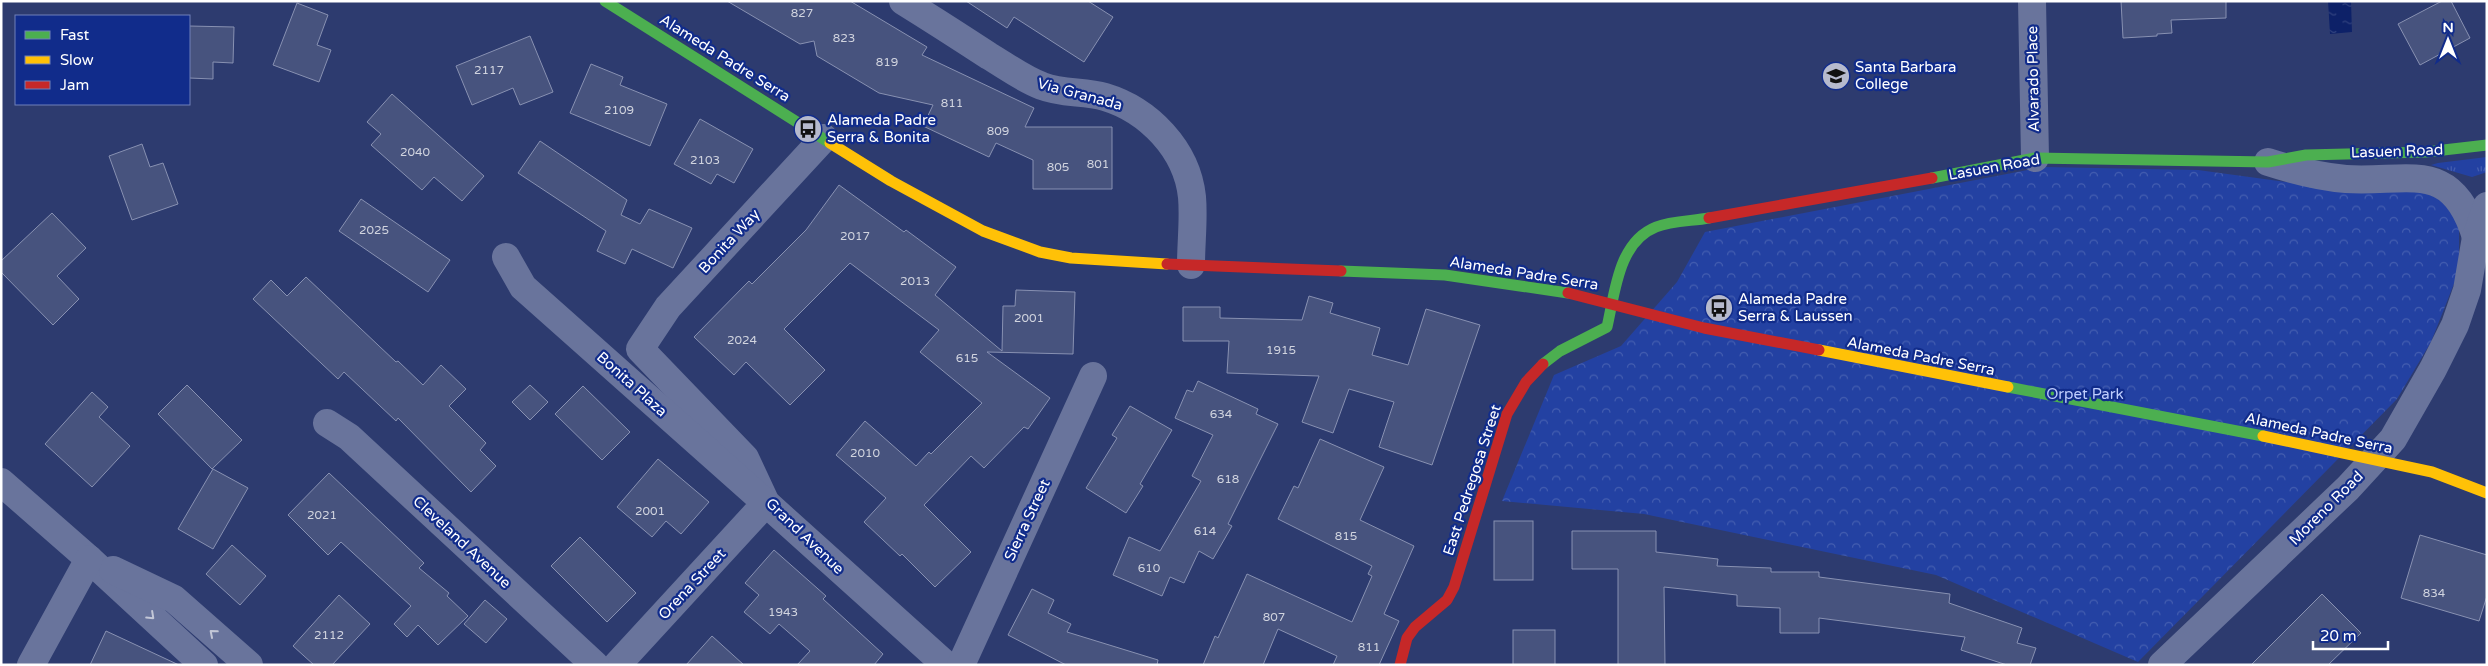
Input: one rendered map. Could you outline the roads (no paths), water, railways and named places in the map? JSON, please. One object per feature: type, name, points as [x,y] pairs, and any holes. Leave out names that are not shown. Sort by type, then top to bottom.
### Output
[{"type":"street","name":"Alameda Padre Serra","points":[[605,1],[891,181],[983,231],[1011,243],[1070,258],[1191,265],[1445,275],[1528,286],[1614,304],[1713,330],[2374,459],[2432,472],[2487,493]]},
{"type":"street","name":"Via Granada","points":[[903,1],[1020,75],[1042,86],[1064,92],[1104,97],[1127,106],[1148,119],[1166,137],[1180,158],[1189,183],[1192,197],[1191,265]]},
{"type":"street","name":"Alvarado Place","points":[[2032,1],[2035,158]]},
{"type":"street","name":"Bonita Way","points":[[640,349],[668,307],[824,138]]},
{"type":"street","name":"Lasuen Road","points":[[1614,304],[1626,254],[1634,242],[1656,228],[1867,192],[2035,158],[2268,162],[2306,155],[2426,152],[2487,145]]},
{"type":"street","points":[[2268,162],[2297,171],[2338,178],[2413,178],[2436,182],[2447,187],[2462,203],[2476,236]]},
{"type":"street","points":[[2476,236],[2487,206]]},
{"type":"street","name":"Moreno Road","points":[[2162,665],[2348,488],[2393,439],[2433,369],[2455,325],[2467,290],[2476,236]]},
{"type":"street","name":"Bonita Plaza","points":[[506,257],[523,287],[766,503]]},
{"type":"street","name":"East Pedregosa Street","points":[[1400,665],[1407,638],[1415,627],[1447,600],[1454,587],[1507,414],[1514,398],[1535,370],[1560,349],[1607,327],[1614,304]]},
{"type":"street","name":"Grand Avenue","points":[[640,349],[745,458],[766,503],[946,665]]},
{"type":"street","name":"Sierra Street","points":[[961,665],[1094,376]]},
{"type":"street","name":"Cleveland Avenue","points":[[327,423],[349,437],[595,665]]},
{"type":"street","points":[[1,482],[89,559],[204,665]]},
{"type":"street","name":"Orena Street","points":[[617,665],[766,503]]},
{"type":"street","points":[[31,665],[89,559]]},
{"type":"street","points":[[89,559],[174,599],[249,665]]},
{"type":"water","points":[[2328,1],[2351,1],[2352,32],[2330,34]]},
{"type":"place","name":"Santa Barbara College","points":[[1836,76]]},
{"type":"place","name":"Alameda Padre Serra & Bonita","points":[[808,129]]},
{"type":"place","name":"Alameda Padre Serra & Laussen","points":[[1719,308]]},
{"type":"park label","name":"Orpet Park","points":[[2085,394]]}]
